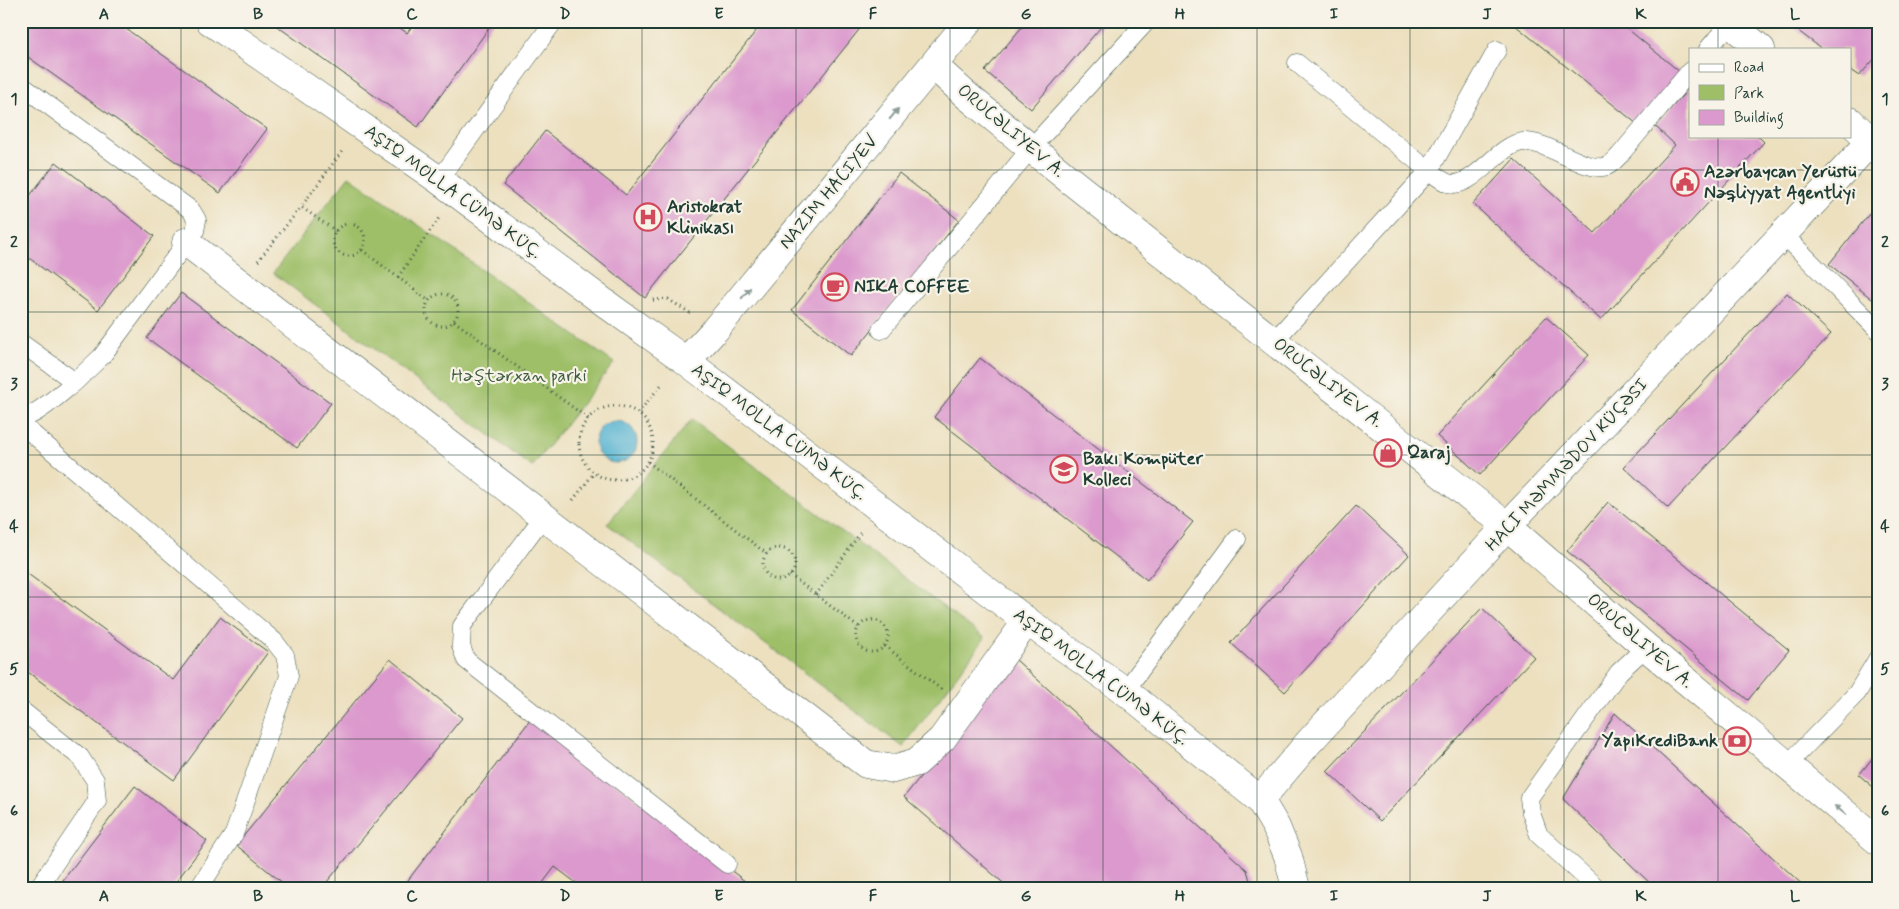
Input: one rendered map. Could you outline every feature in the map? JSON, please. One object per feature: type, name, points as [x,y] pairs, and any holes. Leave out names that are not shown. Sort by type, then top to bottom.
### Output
[{"type":"street","points":[[210,21],[439,180],[686,361],[1027,621],[1125,691],[1260,800],[1276,827],[1288,856],[1296,888]]},
{"type":"street","points":[[686,361],[721,323],[934,66],[969,21]]},
{"type":"street","points":[[1728,22],[1760,48]]},
{"type":"street","name":"ORUCƏLIYEV A.","points":[[934,66],[966,95],[1032,147],[1066,177],[1508,526],[1646,647],[1878,841]]},
{"type":"street","points":[[1260,800],[1309,742],[1508,526],[1875,140],[1852,123]]},
{"type":"street","points":[[186,242],[866,764],[893,769],[917,762],[942,738],[1027,621]]},
{"type":"lane","points":[[439,180],[554,21]]},
{"type":"lane","points":[[881,330],[1032,147],[1147,21]]},
{"type":"lane","points":[[1709,48],[1728,22]]},
{"type":"lane","points":[[1274,341],[1429,171],[1497,50]]},
{"type":"lane","points":[[1297,63],[1429,171],[1448,183],[1460,184],[1472,177],[1511,145],[1525,142],[1542,145],[1592,167],[1607,166],[1619,156],[1689,72]]},
{"type":"lane","points":[[21,86],[191,210],[196,220],[195,231],[102,356],[75,382],[34,413],[26,418],[21,418]]},
{"type":"lane","points":[[1784,234],[1878,330]]},
{"type":"lane","points":[[21,343],[75,382]]},
{"type":"lane","points":[[21,424],[274,640],[285,655],[288,676],[234,834],[199,888]]},
{"type":"lane","points":[[543,517],[462,626],[461,646],[466,660],[727,864]]},
{"type":"lane","points":[[1125,691],[1237,540]]},
{"type":"lane","points":[[1597,888],[1539,835],[1530,813],[1529,798],[1619,672],[1646,647]]},
{"type":"lane","points":[[1786,766],[1857,693],[1876,665]]},
{"type":"lane","points":[[21,710],[80,756],[95,780],[97,800],[38,888]]},
{"type":"path","points":[[336,231],[301,207],[346,146]]},
{"type":"path","points":[[398,277],[440,216]]},
{"type":"path","points":[[349,224],[359,227],[366,241],[362,250],[357,255],[341,254],[334,246],[336,231],[339,227],[349,224]]},
{"type":"path","points":[[362,250],[429,301]]},
{"type":"path","points":[[437,294],[452,296],[456,300],[459,311],[454,321],[444,326],[434,323],[427,315],[429,301],[437,294]]},
{"type":"path","points":[[454,321],[589,419]]},
{"type":"path","points":[[638,413],[662,384]]},
{"type":"path","points":[[615,406],[638,413],[649,426],[653,437],[653,450],[648,462],[641,471],[630,477],[618,480],[594,473],[586,464],[581,453],[579,441],[582,429],[589,419],[599,411],[615,406]]},
{"type":"path","points":[[648,462],[767,554]]},
{"type":"path","points":[[816,595],[863,530]]},
{"type":"path","points":[[776,548],[781,548],[790,553],[795,561],[790,575],[782,580],[772,579],[768,576],[763,568],[763,562],[767,554],[776,548]]},
{"type":"path","points":[[790,575],[858,627]]},
{"type":"path","points":[[871,620],[881,623],[888,632],[885,646],[879,651],[874,652],[863,650],[856,642],[855,637],[858,627],[871,620]]},
{"type":"path","points":[[885,646],[944,692]]},
{"type":"green space","name":"Həştərxan parki","points":[[349,176],[614,363],[532,467],[273,273]]},
{"type":"green space","points":[[692,419],[985,638],[903,747],[607,524]]},
{"type":"water","points":[[620,421],[628,424],[634,430],[637,442],[634,454],[628,460],[612,463],[604,460],[598,454],[595,438],[598,430],[604,424]]},
{"type":"building","points":[[21,21],[115,21],[267,129],[220,193],[21,52]]},
{"type":"building","points":[[270,21],[390,21],[407,33],[416,21],[494,21],[418,127]]},
{"type":"building","points":[[764,21],[866,21],[645,298],[503,185],[545,131],[626,195]]},
{"type":"building","points":[[1027,21],[1106,21],[1031,109],[985,71]]},
{"type":"building","points":[[1510,21],[1618,21],[1680,72],[1637,124]]},
{"type":"building","points":[[1785,21],[1878,21],[1878,55],[1859,76],[1852,71],[1852,48],[1821,48]]},
{"type":"building","name":"Azərbaycan Yerüstü Nəqliyyat Agentliyi","points":[[1689,88],[1689,138],[1760,138],[1764,142],[1601,320],[1473,204],[1514,159],[1595,233],[1675,145],[1655,126]]},
{"type":"building","points":[[56,162],[154,236],[98,310],[21,252],[21,207]]},
{"type":"building","points":[[899,173],[959,220],[851,356],[792,310]]},
{"type":"building","points":[[1870,213],[1878,220],[1878,304],[1829,264]]},
{"type":"building","points":[[181,293],[331,403],[297,448],[147,338]]},
{"type":"building","points":[[1787,293],[1831,334],[1668,508],[1624,467]]},
{"type":"building","points":[[1546,317],[1589,355],[1480,475],[1437,436]]},
{"type":"building","name":"Bakı Kompüter Kolleci","points":[[980,358],[1193,522],[1147,580],[934,417]]},
{"type":"building","points":[[1608,502],[1789,650],[1748,700],[1567,551]]},
{"type":"building","points":[[1356,506],[1409,555],[1285,692],[1231,643]]},
{"type":"building","points":[[21,569],[173,680],[220,617],[268,652],[174,780],[21,667]]},
{"type":"building","points":[[1482,608],[1534,657],[1380,821],[1327,771]]},
{"type":"building","points":[[390,659],[462,718],[322,888],[289,888],[236,845]]},
{"type":"building","points":[[1015,659],[1247,870],[1252,888],[1009,888],[904,797]]},
{"type":"building","points":[[1615,713],[1806,888],[1655,888],[1563,799]]},
{"type":"building","points":[[531,719],[754,888],[583,888],[555,867],[539,888],[402,888]]},
{"type":"building","points":[[1878,751],[1878,791],[1859,775]]},
{"type":"building","points":[[135,786],[207,841],[171,888],[57,888]]},
{"type":"place","name":"Azərbaycan Yerüstü Nəqliyyat Agentliyi","points":[[1685,182]]},
{"type":"place","name":"Aristokrat Klinikası","points":[[648,217]]},
{"type":"place","name":"NIKA COFFEE","points":[[835,287]]},
{"type":"place","name":"Qaraj","points":[[1388,453]]},
{"type":"place","name":"Bakı Kompüter Kolleci","points":[[1064,469]]},
{"type":"place","name":"YapıKrediBank","points":[[1737,741]]}]
